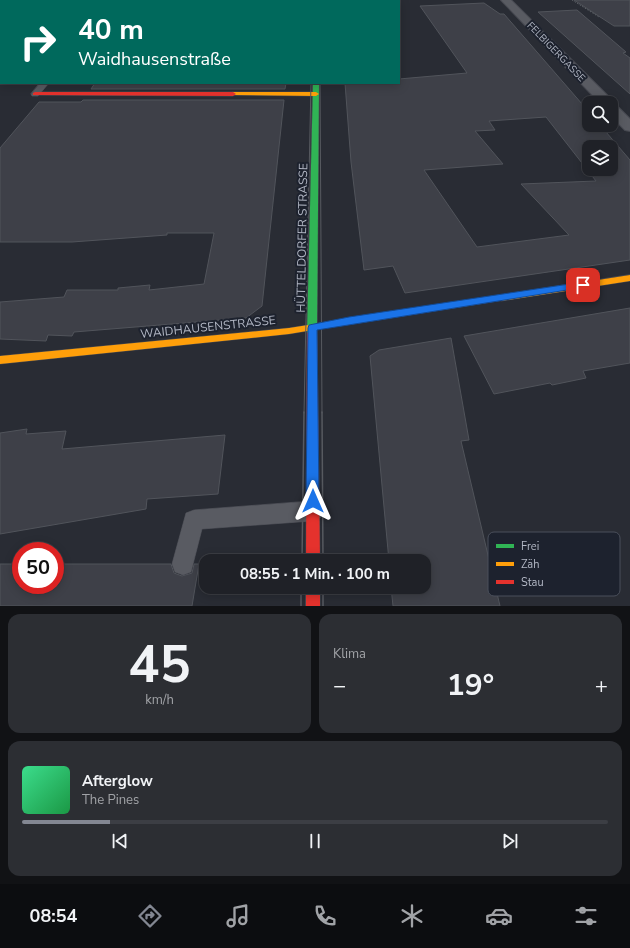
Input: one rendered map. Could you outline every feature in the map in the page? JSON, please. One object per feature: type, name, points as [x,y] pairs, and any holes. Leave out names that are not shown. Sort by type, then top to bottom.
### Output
[{"type":"street","name":"FELBIGERGASSE","points":[[506,0],[600,96]]},
{"type":"street","name":"HÜTTELDORFER STRASSE","points":[[313,554],[312,328],[316,84]]},
{"type":"street","points":[[35,94],[316,94]]},
{"type":"street","points":[[618,115],[630,127]]},
{"type":"street","name":"WAIDHAUSENSTRASSE","points":[[0,360],[312,328],[630,278]]},
{"type":"street","points":[[313,594],[313,606]]},
{"type":"lane","points":[[35,94],[44,84]]},
{"type":"lane","points":[[183,564],[194,520],[313,511]]},
{"type":"path","points":[[572,0],[599,18]]},
{"type":"building","points":[[574,0],[630,0],[630,26],[614,26]]},
{"type":"building","points":[[484,3],[500,14],[504,14],[582,104],[582,132],[606,132],[613,140],[582,140],[582,163],[546,117],[489,121],[495,130],[475,131],[503,164],[424,170],[477,247],[569,235],[521,184],[596,181],[592,176],[618,176],[618,146],[630,160],[630,260],[405,293],[393,266],[364,270],[351,162],[345,84],[400,84],[400,79],[467,73],[420,6]]},
{"type":"building","points":[[577,10],[626,52],[623,53],[630,58],[630,94],[538,12]]},
{"type":"building","points":[[94,84],[286,84],[285,89],[91,89]]},
{"type":"building","points":[[83,100],[284,100],[262,306],[246,318],[74,332],[72,336],[48,335],[46,341],[0,339],[0,302],[64,297],[67,290],[118,290],[118,288],[150,285],[149,290],[204,284],[214,233],[167,233],[167,235],[72,242],[0,242],[0,148],[39,102],[81,102]]},
{"type":"building","points":[[630,308],[630,363],[583,371],[586,378],[552,385],[550,383],[494,394],[464,336]]},
{"type":"building","points":[[451,338],[469,440],[461,441],[488,555],[488,596],[498,596],[500,606],[393,606],[392,594],[431,594],[431,554],[388,554],[370,356],[379,350]]},
{"type":"building","points":[[27,429],[26,434],[66,431],[62,449],[225,435],[218,494],[147,499],[146,509],[0,534],[0,433]]},
{"type":"building","points":[[0,564],[12,564],[12,594],[64,594],[64,564],[171,564],[174,573],[182,576],[192,573],[194,564],[199,564],[192,606],[0,606]]},
{"type":"tram line","points":[[304,413],[311,84]]},
{"type":"tram line","points":[[320,84],[322,413]]},
{"type":"tram line","points":[[302,554],[304,412]]},
{"type":"tram line","points":[[322,412],[323,554]]},
{"type":"tram line","points":[[301,594],[301,606]]},
{"type":"tram line","points":[[323,594],[323,606]]},
{"type":"traffic: fast","points":[[312,333],[316,84]]},
{"type":"traffic: slow","points":[[233,94],[316,94]]},
{"type":"traffic: slow","points":[[501,298],[630,278]]},
{"type":"traffic: slow","points":[[0,360],[289,331],[340,323]]},
{"type":"traffic: jam","points":[[35,94],[233,94]]},
{"type":"traffic: jam","points":[[340,323],[501,298]]},
{"type":"traffic: jam","points":[[312,333],[313,554]]},
{"type":"traffic: jam","points":[[313,594],[313,606]]},
{"type":"route","points":[[313,501],[312,328],[583,285]]}]
